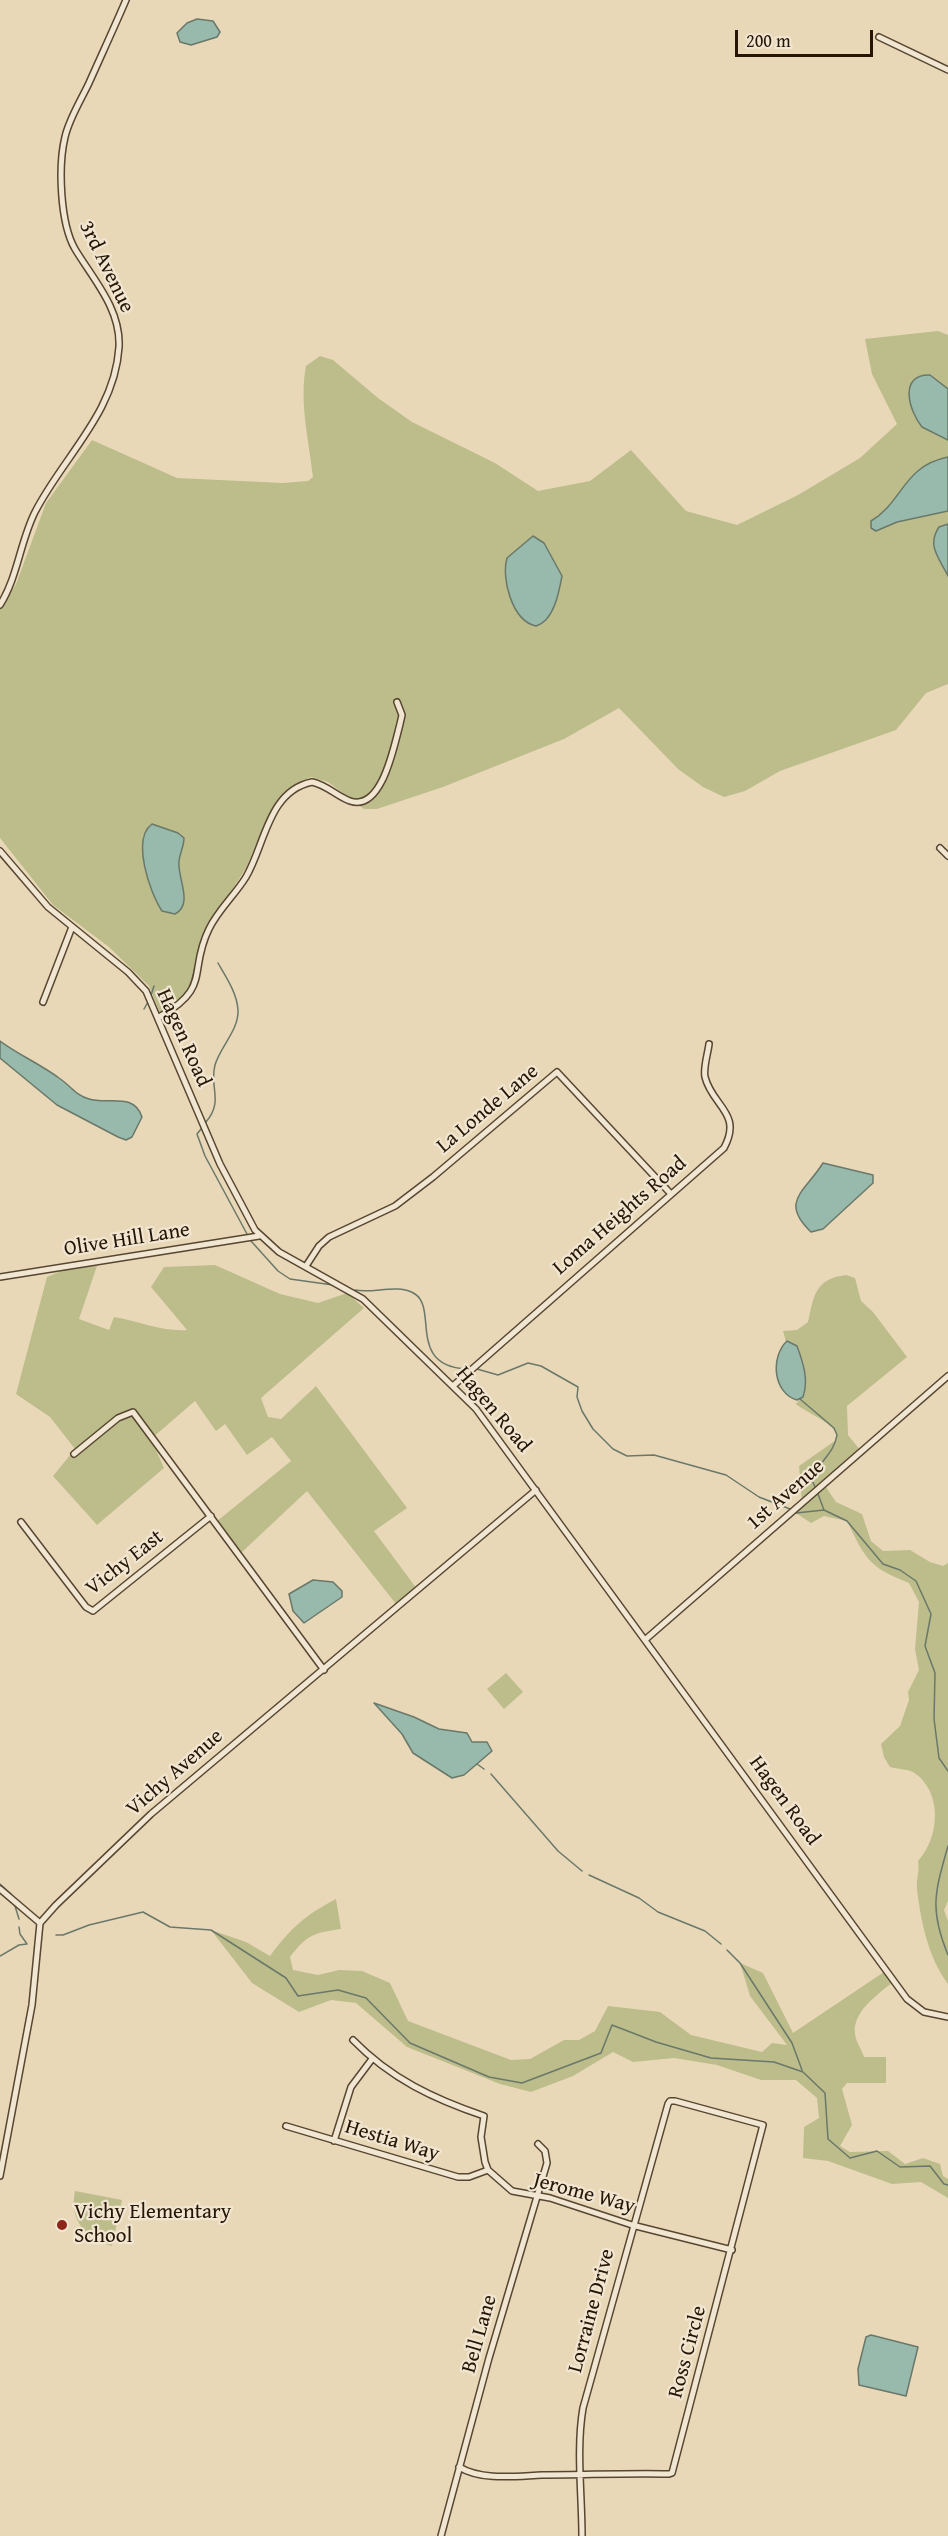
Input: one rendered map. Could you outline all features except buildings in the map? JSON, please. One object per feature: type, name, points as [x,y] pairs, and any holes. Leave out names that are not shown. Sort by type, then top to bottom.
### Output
[{"type":"street","name":"3rd Avenue","points":[[0,605],[11,586],[22,543],[36,511],[49,487],[91,428],[103,403],[117,358],[118,333],[110,308],[96,277],[75,249],[66,226],[62,166],[66,131],[126,0]]},
{"type":"street","points":[[879,37],[948,70]]},
{"type":"street","points":[[159,1017],[178,1005],[191,990],[198,976],[208,930],[248,874],[269,820],[284,799],[312,782],[325,786],[353,802],[365,802],[376,792],[400,724],[402,715],[397,702]]},
{"type":"street","points":[[940,848],[948,856]]},
{"type":"street","name":"Hagen Road","points":[[0,851],[48,907],[128,972],[147,993],[220,1164],[251,1224],[260,1236],[279,1252],[363,1299],[454,1385],[476,1409],[907,1999],[924,2012],[948,2018]]},
{"type":"street","points":[[43,1002],[72,927]]},
{"type":"street","name":"Loma Heights Road","points":[[454,1385],[724,1148],[731,1135],[730,1121],[705,1076],[709,1044]]},
{"type":"street","name":"La Londe Lane","points":[[306,1266],[319,1246],[329,1237],[394,1206],[433,1177],[557,1072],[671,1194]]},
{"type":"street","name":"Olive Hill Lane","points":[[0,1277],[260,1236]]},
{"type":"street","name":"1st Avenue","points":[[646,1639],[948,1376]]},
{"type":"street","points":[[74,1454],[118,1418],[133,1412],[324,1670]]},
{"type":"street","name":"Vichy Avenue","points":[[40,1923],[151,1814],[536,1490]]},
{"type":"street","name":"Vichy East","points":[[21,1522],[86,1607],[93,1611],[211,1516]]},
{"type":"street","points":[[0,1889],[40,1923],[32,2005],[0,2176]]},
{"type":"street","points":[[353,2040],[372,2059],[423,2092],[484,2116],[481,2137],[482,2154],[488,2170]]},
{"type":"street","points":[[334,2140],[351,2087],[372,2059]]},
{"type":"street","name":"Lorraine Drive","points":[[582,2536],[583,2408],[632,2225],[670,2101]]},
{"type":"street","name":"Ross Circle","points":[[459,2467],[491,2475],[582,2476],[669,2474],[675,2469],[763,2125],[670,2101]]},
{"type":"street","name":"Hestia Way","points":[[286,2126],[458,2177],[469,2177],[488,2170]]},
{"type":"street","name":"Bell Lane","points":[[441,2536],[547,2157],[538,2144]]},
{"type":"street","name":"Jerome Way","points":[[488,2170],[512,2191],[536,2198],[550,2198],[632,2225],[732,2250]]},
{"type":"green space","points":[[938,331],[948,335],[948,684],[926,693],[896,730],[780,771],[745,791],[724,797],[703,787],[678,769],[619,708],[564,739],[443,787],[377,809],[364,809],[328,782],[311,777],[290,788],[279,801],[267,820],[246,868],[203,935],[190,989],[174,1006],[160,1013],[149,986],[109,947],[53,905],[0,838],[0,609],[16,584],[46,503],[92,440],[177,478],[283,483],[308,481],[313,477],[305,422],[304,380],[306,366],[320,356],[333,360],[378,398],[412,422],[495,463],[538,491],[590,481],[631,450],[686,511],[737,525],[798,495],[860,458],[897,424],[872,374],[865,339]]},
{"type":"green space","points":[[215,1265],[280,1294],[318,1303],[347,1293],[364,1308],[261,1398],[268,1417],[281,1419],[316,1386],[407,1508],[374,1531],[417,1589],[396,1604],[307,1491],[241,1553],[216,1522],[291,1461],[272,1437],[247,1455],[225,1424],[216,1431],[195,1401],[151,1439],[164,1468],[97,1525],[53,1476],[75,1449],[50,1417],[16,1394],[47,1277],[70,1267],[97,1266],[79,1319],[109,1330],[114,1317],[160,1328],[187,1330],[151,1287],[164,1267]]},
{"type":"green space","points":[[846,1275],[855,1278],[861,1301],[873,1312],[907,1357],[847,1406],[848,1435],[861,1451],[824,1484],[836,1502],[862,1514],[871,1541],[883,1551],[910,1550],[930,1562],[943,1566],[948,1563],[948,1901],[944,1910],[948,1921],[948,1984],[935,1962],[926,1939],[917,1889],[918,1861],[931,1840],[934,1827],[934,1802],[923,1780],[913,1772],[890,1767],[884,1757],[881,1744],[900,1726],[909,1700],[908,1692],[919,1670],[915,1649],[919,1602],[909,1583],[885,1572],[870,1561],[847,1521],[824,1516],[811,1523],[796,1513],[802,1503],[799,1466],[836,1440],[837,1435],[825,1422],[796,1404],[804,1392],[805,1370],[797,1348],[786,1342],[783,1331],[797,1330],[808,1322],[814,1296],[822,1285],[828,1280]]},
{"type":"green space","points":[[506,1673],[523,1692],[504,1709],[487,1689]]},
{"type":"green space","points":[[336,1899],[341,1929],[311,1936],[301,1944],[290,1957],[293,1970],[318,1975],[339,1970],[362,1971],[390,1983],[408,2021],[511,2060],[530,2059],[564,2040],[579,2040],[595,2031],[608,2006],[660,2012],[691,2035],[762,2052],[772,2043],[787,2045],[750,1996],[740,1963],[763,1973],[793,2033],[887,1970],[894,1981],[874,1997],[862,2011],[855,2026],[855,2034],[864,2057],[886,2057],[886,2083],[847,2083],[842,2089],[852,2125],[840,2146],[850,2152],[888,2151],[905,2164],[923,2158],[940,2164],[943,2176],[948,2179],[948,2198],[921,2182],[892,2184],[828,2161],[803,2158],[804,2127],[819,2118],[817,2098],[796,2080],[761,2080],[717,2065],[674,2058],[633,2062],[613,2052],[573,2076],[531,2092],[500,2084],[407,2047],[356,2003],[331,2000],[299,2012],[252,1983],[211,1930],[246,1942],[270,1956],[299,1923]]},
{"type":"green space","points":[[75,2191],[122,2200],[112,2246],[94,2238],[81,2226],[74,2211]]},
{"type":"shaded area","points":[[197,19],[213,21],[220,32],[217,37],[191,45],[180,42],[177,33],[187,23]]},
{"type":"shaded area","points":[[930,375],[948,389],[948,440],[922,427],[910,403],[910,387],[913,380],[920,376]]},
{"type":"shaded area","points":[[948,457],[948,511],[897,522],[876,531],[871,528],[871,521],[882,513],[912,476],[921,468]]},
{"type":"shaded area","points":[[948,524],[948,576],[936,552],[934,540],[939,527]]},
{"type":"shaded area","points":[[533,536],[544,543],[562,576],[551,612],[542,623],[536,626],[520,616],[515,608],[510,598],[506,576],[507,558]]},
{"type":"shaded area","points":[[152,824],[178,833],[184,838],[179,868],[184,897],[181,910],[175,914],[162,911],[148,880],[143,841],[146,831]]},
{"type":"shaded area","points":[[0,1041],[52,1073],[84,1097],[133,1104],[142,1117],[132,1137],[126,1140],[118,1137],[57,1105],[0,1058]]},
{"type":"shaded area","points":[[823,1163],[873,1175],[873,1183],[823,1229],[811,1232],[797,1212],[796,1204],[803,1189]]},
{"type":"shaded area","points":[[787,1341],[797,1346],[804,1371],[805,1391],[803,1397],[797,1400],[783,1390],[777,1374],[778,1356]]},
{"type":"shaded area","points":[[313,1580],[333,1582],[342,1591],[342,1597],[304,1623],[293,1611],[289,1594]]},
{"type":"shaded area","points":[[374,1703],[414,1717],[439,1729],[467,1733],[472,1742],[487,1742],[492,1751],[464,1775],[452,1778],[413,1753],[402,1734]]},
{"type":"shaded area","points":[[871,2335],[918,2347],[906,2396],[859,2385],[858,2369],[866,2337]]},
{"type":"waterway","points":[[206,1122],[215,1101],[215,1065],[238,1017],[236,997],[218,963]]},
{"type":"waterway","points":[[150,998],[154,986]]},
{"type":"waterway","points":[[144,1009],[148,1002]]},
{"type":"waterway","points":[[201,1129],[197,1134],[205,1156],[247,1234]]},
{"type":"waterway","points":[[251,1241],[278,1271],[290,1279],[333,1285]]},
{"type":"waterway","points":[[355,1290],[401,1289],[415,1294],[421,1301],[430,1348],[437,1358],[448,1366],[467,1369]]},
{"type":"waterway","points":[[477,1369],[498,1375],[528,1363],[541,1366],[578,1387],[577,1397],[582,1411],[593,1429],[613,1449],[627,1456],[654,1455],[726,1475],[759,1497],[790,1509]]},
{"type":"waterway","points":[[800,1399],[834,1428],[837,1435],[833,1448],[812,1480],[815,1487]]},
{"type":"waterway","points":[[818,1494],[824,1510],[847,1521],[883,1564],[900,1570],[916,1581],[931,1614],[925,1646],[935,1673],[934,1719],[939,1758],[948,1771]]},
{"type":"waterway","points":[[796,1513],[824,1510]]},
{"type":"waterway","points":[[477,1764],[484,1769]]},
{"type":"waterway","points":[[491,1774],[558,1851],[582,1871]]},
{"type":"waterway","points":[[948,1846],[936,1901],[938,1925],[948,1955]]},
{"type":"waterway","points":[[589,1875],[639,1898],[658,1912],[705,1931],[721,1944]]},
{"type":"waterway","points":[[0,1884],[11,1894]]},
{"type":"waterway","points":[[15,1906],[19,1919]]},
{"type":"waterway","points":[[56,1935],[143,1912],[170,1927],[211,1930],[286,1978],[298,1996],[338,1990],[366,1998],[410,2043],[489,2077],[522,2083],[601,2053],[612,2025],[656,2042],[711,2058],[774,2062],[803,2072],[825,2093],[828,2139],[850,2158],[877,2151],[900,2167],[930,2166],[944,2184],[948,2185]]},
{"type":"waterway","points":[[0,1956],[19,1945],[27,1944],[20,1934],[19,1927]]},
{"type":"waterway","points":[[727,1950],[740,1963],[792,2043],[802,2070]]},
{"type":"place","name":"Vichy Elementary School","points":[[62,2225]]}]
